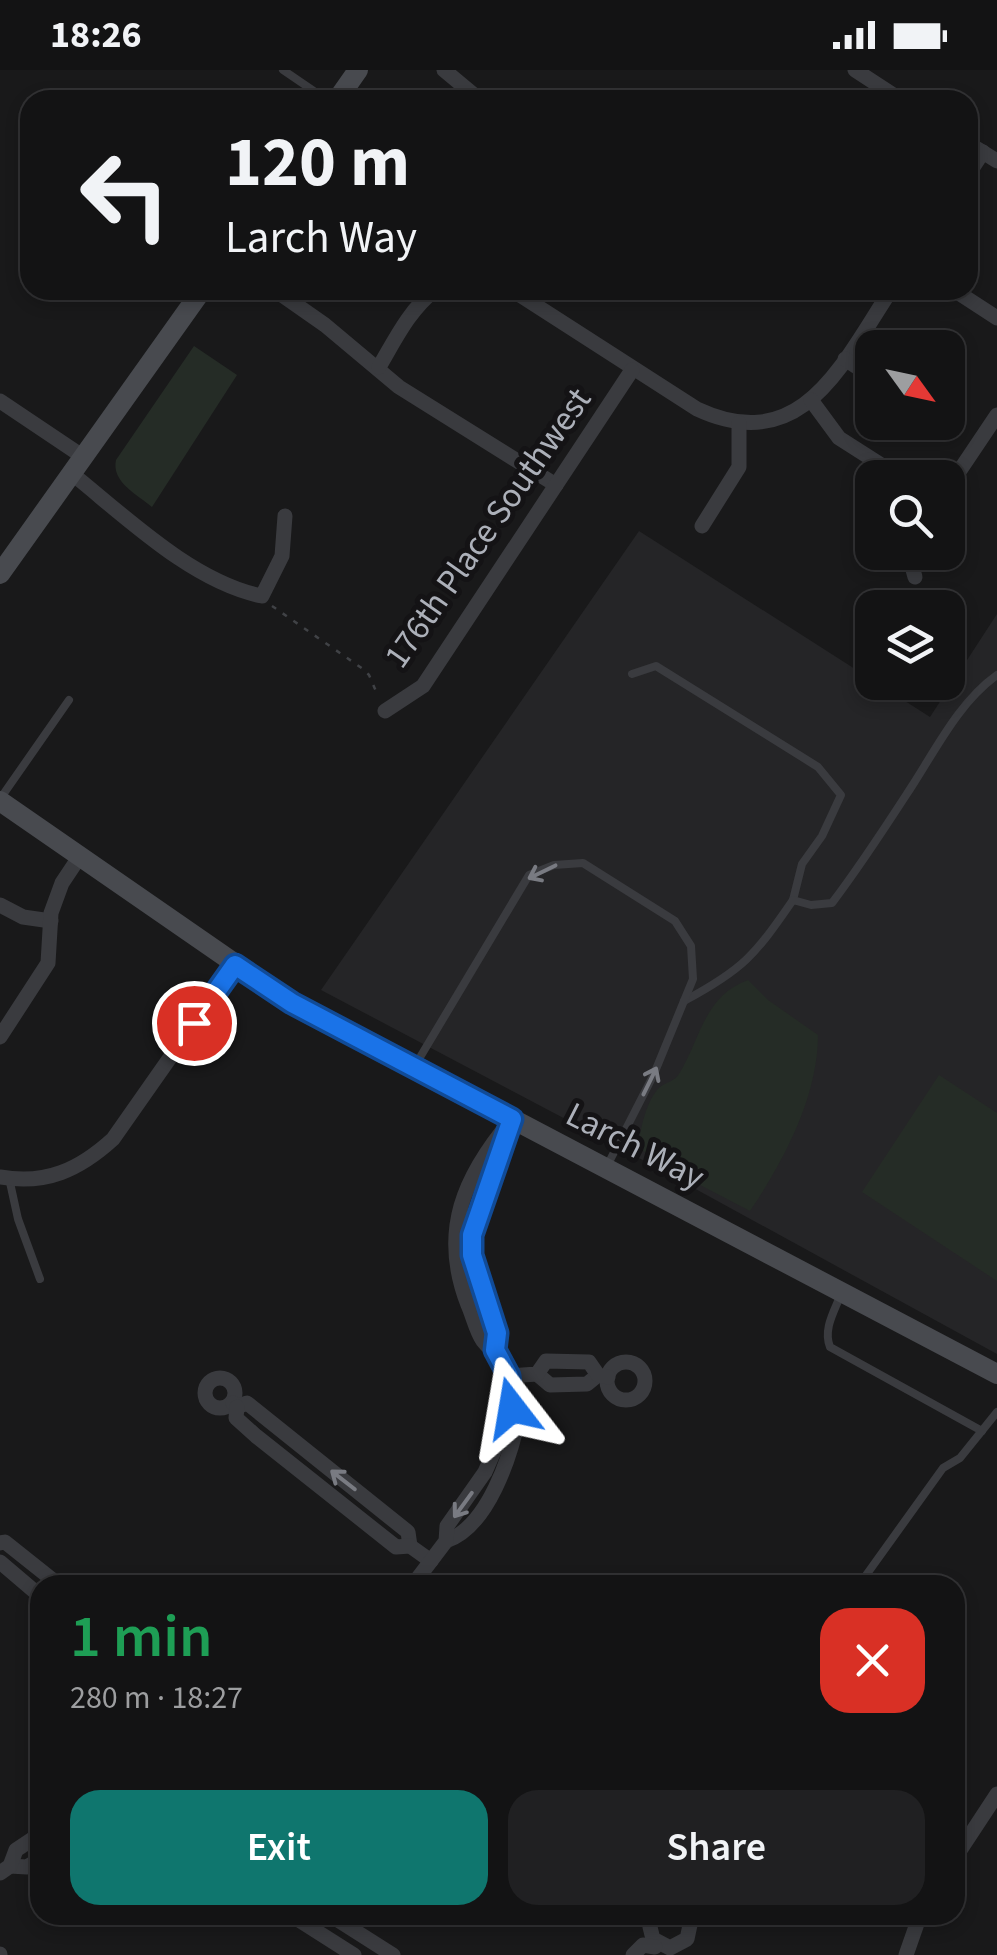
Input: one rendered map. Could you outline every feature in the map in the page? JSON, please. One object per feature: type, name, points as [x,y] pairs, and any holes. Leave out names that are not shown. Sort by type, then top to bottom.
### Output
[{"type":"main road","points":[[0,574],[195,300]]},
{"type":"main road","name":"Larch Way","points":[[0,801],[292,1003],[997,1374]]},
{"type":"street","points":[[444,70],[468,90]]},
{"type":"street","points":[[855,70],[886,90]]},
{"type":"street","points":[[290,300],[399,386],[556,485]]},
{"type":"street","points":[[379,368],[422,300]]},
{"type":"street","points":[[527,300],[697,409],[722,421],[760,425],[825,389],[884,300]]},
{"type":"street","points":[[969,300],[997,318]]},
{"type":"street","points":[[845,359],[855,366]]},
{"type":"street","name":"176th Place Southwest","points":[[385,711],[422,686],[632,370]]},
{"type":"street","points":[[811,400],[839,438],[873,460]]},
{"type":"street","points":[[0,401],[76,464],[162,546],[239,592],[262,596],[282,556],[285,516]]},
{"type":"street","points":[[965,463],[997,415]]},
{"type":"street","points":[[702,526],[739,467],[739,423]]},
{"type":"street","points":[[914,570],[916,576]]},
{"type":"street","points":[[0,1037],[48,963],[51,921],[62,884],[80,856]]},
{"type":"street","points":[[0,905],[23,917],[51,921]]},
{"type":"street","points":[[5,1178],[38,1178],[73,1170],[112,1139],[235,965]]},
{"type":"street","points":[[422,1575],[446,1541],[447,1526],[485,1472],[495,1449],[500,1421],[512,1408],[509,1376],[495,1350],[497,1333],[472,1255],[472,1235],[512,1119]]},
{"type":"street","points":[[509,1376],[537,1374],[550,1385],[587,1384],[603,1376],[589,1362],[559,1360],[546,1362],[537,1374]]},
{"type":"street","points":[[235,1405],[247,1403],[408,1532],[410,1546],[430,1562]]},
{"type":"street","points":[[0,1542],[17,1550],[47,1575]]},
{"type":"street","points":[[0,1562],[30,1588]]},
{"type":"street","points":[[965,1843],[997,1794]]},
{"type":"street","points":[[5,1870],[16,1850],[30,1841]]},
{"type":"street","points":[[5,1870],[30,1865]]},
{"type":"street","points":[[307,1925],[354,1955]]},
{"type":"street","points":[[346,1925],[393,1955]]},
{"type":"street","points":[[633,1955],[643,1945],[656,1949],[682,1944],[690,1932],[688,1925]]},
{"type":"street","points":[[906,1955],[916,1925]]},
{"type":"lane","points":[[284,70],[313,90]]},
{"type":"lane","points":[[632,674],[656,666],[818,767],[842,795],[822,836],[802,864],[793,900],[758,951],[730,976],[684,1001]]},
{"type":"lane","points":[[793,900],[832,903],[869,854],[948,729],[984,684],[997,675]]},
{"type":"lane","points":[[0,801],[68,700]]},
{"type":"lane","points":[[414,1067],[529,875],[554,865],[583,863],[674,921],[690,946],[693,979],[654,1074],[606,1168]]},
{"type":"lane","points":[[5,1178],[40,1279]]},
{"type":"lane","points":[[843,1291],[828,1324],[826,1338],[830,1347],[982,1431]]},
{"type":"lane","points":[[866,1575],[943,1468],[960,1458],[997,1412]]},
{"type":"path","points":[[262,596],[280,614],[369,674],[385,711]]},
{"type":"shaded area","points":[[194,346],[237,375],[152,507],[122,481],[116,460]]},
{"type":"shaded area","points":[[639,531],[855,669],[855,700],[903,700],[930,717],[941,700],[965,700],[965,663],[997,614],[997,1354],[321,990]]},
{"type":"shaded area","points":[[748,980],[768,1000],[818,1035],[812,1081],[797,1127],[750,1211],[656,1162],[638,1146],[651,1099],[679,1074],[713,1007],[733,987]]},
{"type":"shaded area","points":[[939,1075],[997,1113],[997,1281],[862,1192]]},
{"type":"route","points":[[194,1023],[235,965],[292,1003],[512,1119],[501,1158],[476,1216],[472,1255],[497,1333],[495,1350],[509,1376],[512,1408]]}]
